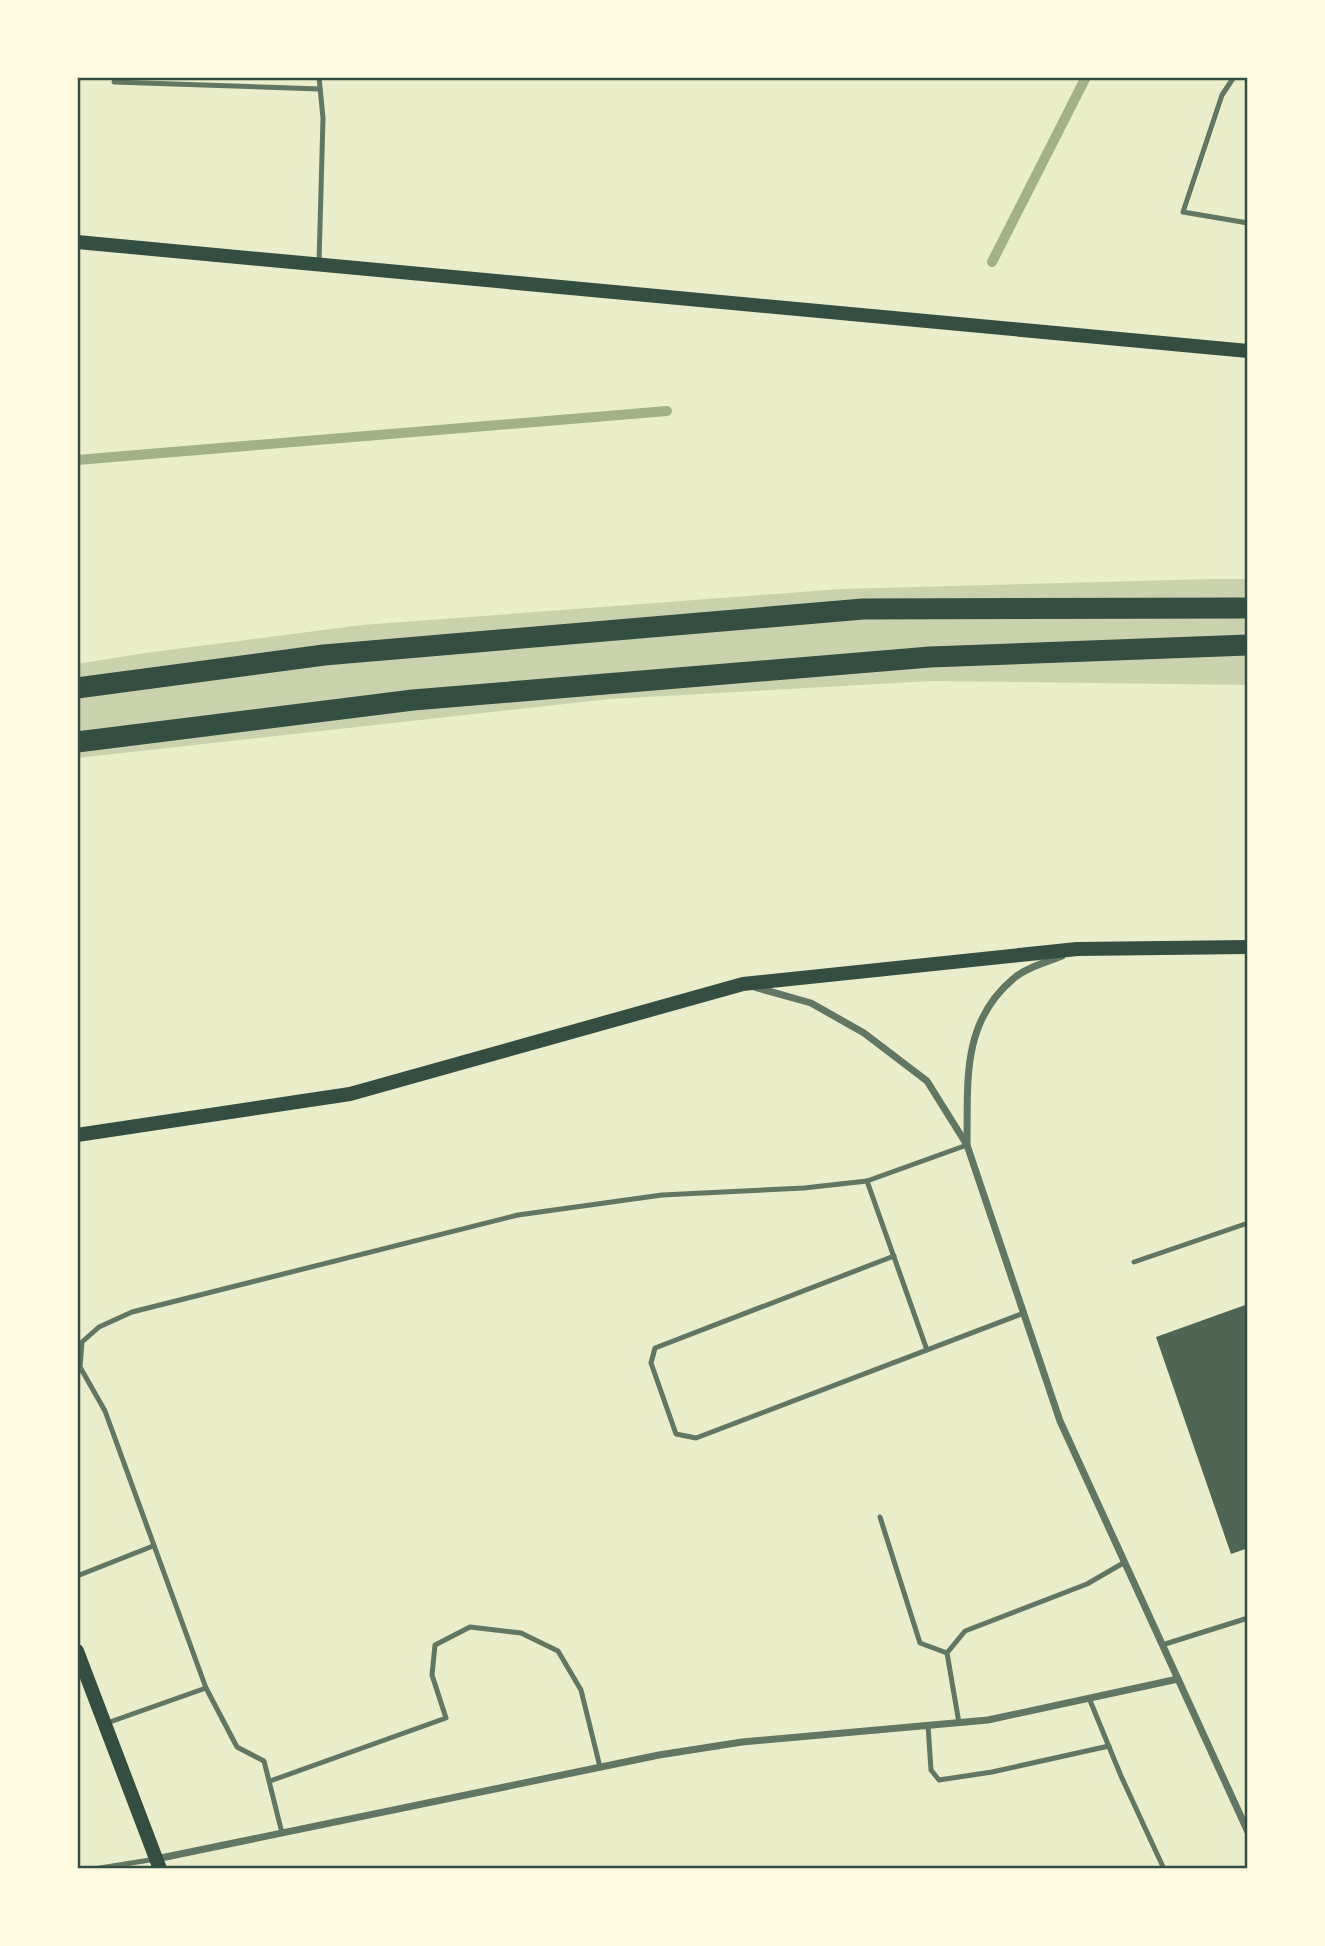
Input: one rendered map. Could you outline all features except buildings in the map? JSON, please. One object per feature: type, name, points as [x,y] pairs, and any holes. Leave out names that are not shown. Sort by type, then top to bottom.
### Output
[{"type":"highway","points":[[77,688],[324,655],[863,609],[1248,608]]},
{"type":"highway","points":[[77,742],[413,700],[916,658],[1248,645]]},
{"type":"main road","points":[[77,242],[1248,351]]},
{"type":"main road","points":[[77,1136],[350,1094],[743,984],[1077,949],[1248,947]]},
{"type":"main road","points":[[77,1651],[158,1864]]},
{"type":"street","points":[[967,1145],[969,1057],[984,1012],[1014,977],[1077,949]]},
{"type":"street","points":[[743,984],[811,1003],[864,1033],[927,1081],[967,1145],[1060,1421],[1248,1832]]},
{"type":"street","points":[[158,1864],[282,1833],[600,1767],[742,1742],[988,1720],[1178,1679]]},
{"type":"lane","points":[[319,77],[323,118],[319,264]]},
{"type":"lane","points":[[1234,77],[1222,96],[1183,212],[1248,223]]},
{"type":"lane","points":[[114,82],[320,89]]},
{"type":"lane","points":[[282,1833],[264,1761],[237,1747],[206,1688],[105,1411],[80,1367],[82,1342],[99,1327],[132,1312],[518,1215],[662,1195],[804,1188],[867,1181],[967,1145]]},
{"type":"lane","points":[[867,1181],[927,1350]]},
{"type":"lane","points":[[1134,1262],[1248,1223]]},
{"type":"lane","points":[[894,1256],[655,1348],[651,1363],[676,1434],[695,1438],[1024,1313]]},
{"type":"lane","points":[[880,1517],[920,1643],[947,1653]]},
{"type":"lane","points":[[77,1576],[153,1546]]},
{"type":"lane","points":[[959,1723],[947,1653],[964,1631],[1087,1584],[1125,1562]]},
{"type":"lane","points":[[1162,1645],[1248,1618]]},
{"type":"lane","points":[[271,1781],[446,1718],[432,1675],[435,1645],[470,1627],[521,1633],[558,1651],[581,1690],[600,1767]]},
{"type":"lane","points":[[104,1724],[206,1688]]},
{"type":"lane","points":[[1089,1698],[1164,1869]]},
{"type":"lane","points":[[928,1726],[930,1770],[939,1780],[992,1772],[1109,1746]]},
{"type":"lane","points":[[94,1869],[158,1864]]},
{"type":"green space","points":[[1248,579],[1248,685],[932,681],[610,699],[77,758],[77,664],[145,653],[362,625],[841,589]]},
{"type":"waterway","points":[[992,262],[1086,77]]},
{"type":"waterway","points":[[77,460],[667,411]]}]
